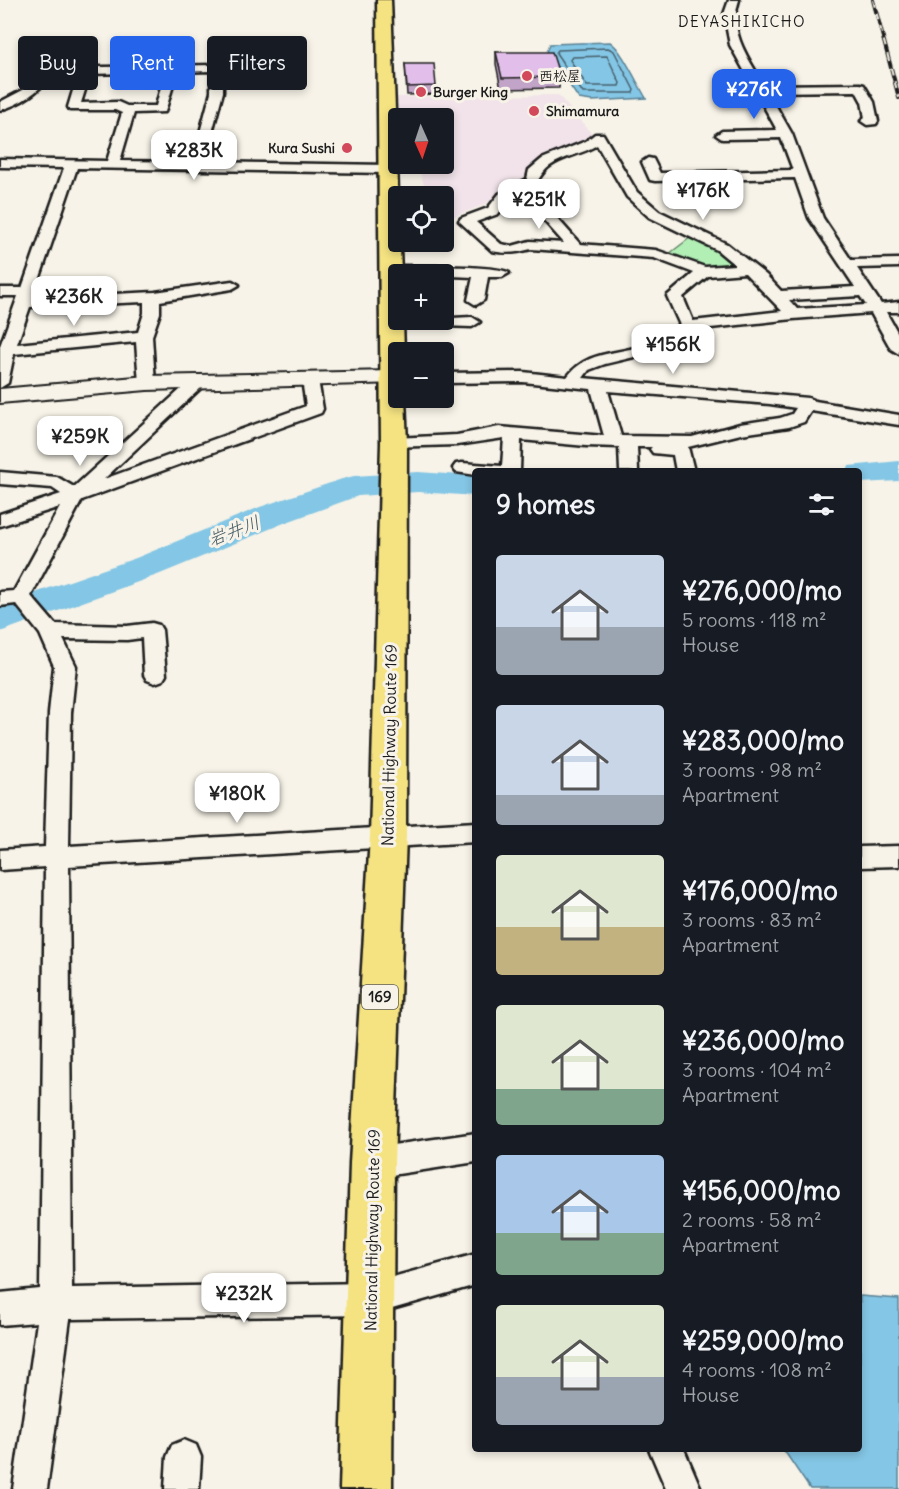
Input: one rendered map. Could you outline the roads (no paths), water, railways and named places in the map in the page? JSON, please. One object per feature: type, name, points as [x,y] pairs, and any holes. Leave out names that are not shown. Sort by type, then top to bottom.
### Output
[{"type":"highway","name":"National Highway Route 169","points":[[384,0],[388,169]]},
{"type":"highway","name":"National Highway Route 169","points":[[388,174],[390,264]]},
{"type":"highway","name":"National Highway Route 169","points":[[366,1489],[372,1163],[388,836],[395,408]]},
{"type":"street","points":[[734,0],[729,14],[735,45],[754,74],[759,89],[786,134],[816,218],[876,308],[899,349]]},
{"type":"street","points":[[195,68],[214,68],[217,71],[217,92],[197,166]]},
{"type":"street","points":[[759,89],[860,87],[868,102],[872,121],[867,121]]},
{"type":"street","points":[[0,106],[32,90]]},
{"type":"street","points":[[79,90],[74,107],[122,104],[161,109],[166,90]]},
{"type":"street","points":[[112,165],[122,104]]},
{"type":"street","points":[[722,135],[786,134]]},
{"type":"street","points":[[749,268],[704,272],[656,254],[530,245],[513,250],[497,248],[466,221],[493,211],[504,197],[533,180],[534,173],[548,162],[590,144],[599,137],[632,194],[654,214],[722,247],[749,268],[793,314]]},
{"type":"street","points":[[648,162],[655,177],[802,174]]},
{"type":"street","points":[[0,163],[388,169]]},
{"type":"street","points":[[0,383],[4,351],[26,298],[72,164]]},
{"type":"street","points":[[519,190],[530,196],[576,248]]},
{"type":"street","points":[[847,264],[899,263]]},
{"type":"street","points":[[454,271],[502,273]]},
{"type":"street","points":[[474,310],[482,271]]},
{"type":"street","points":[[688,326],[675,296],[704,272]]},
{"type":"street","points":[[0,292],[26,298],[152,297],[185,295],[232,285]]},
{"type":"street","points":[[778,296],[863,291]]},
{"type":"street","points":[[147,383],[144,336],[152,313],[152,297]]},
{"type":"street","points":[[571,382],[583,367],[600,360],[645,350],[688,326],[793,314],[899,307]]},
{"type":"street","points":[[454,308],[474,310]]},
{"type":"street","points":[[454,319],[474,310]]},
{"type":"street","points":[[4,351],[144,336]]},
{"type":"street","points":[[454,378],[523,376],[598,386],[808,403],[899,420]]},
{"type":"street","points":[[0,396],[147,383],[388,378]]},
{"type":"street","points":[[0,520],[75,496],[315,409],[310,380]]},
{"type":"street","points":[[25,600],[75,496],[197,383]]},
{"type":"street","points":[[598,386],[621,442],[628,468]]},
{"type":"street","points":[[394,443],[457,440],[499,432],[621,442],[693,442],[740,429],[783,423],[798,418],[808,403]]},
{"type":"street","points":[[511,468],[513,433]]},
{"type":"street","points":[[648,443],[651,448],[681,450],[684,468]]},
{"type":"street","points":[[462,468],[472,469]]},
{"type":"street","points":[[0,478],[57,483],[75,496]]},
{"type":"street","points":[[0,599],[25,600],[47,628],[65,666],[60,713],[57,856],[56,1304],[30,1489]]},
{"type":"street","points":[[47,628],[127,633],[152,630],[155,675]]},
{"type":"street","points":[[0,860],[472,832]]},
{"type":"street","points":[[862,857],[899,856]]},
{"type":"street","points":[[372,1163],[472,1148]]},
{"type":"street","points":[[0,1309],[56,1304],[189,1300],[371,1299],[472,1270]]},
{"type":"street","points":[[667,1452],[684,1489]]},
{"type":"water","points":[[610,42],[624,59],[646,98],[592,101],[579,99],[547,52],[550,44]]},
{"type":"water","points":[[862,1296],[899,1299],[899,1489],[810,1489],[785,1452],[862,1452]]},
{"type":"waterway","name":"岩井川","points":[[862,473],[899,471]]},
{"type":"waterway","name":"岩井川","points":[[0,619],[148,566],[272,515],[354,486],[418,482],[472,486]]},
{"type":"railway","points":[[873,0],[899,98]]},
{"type":"place","name":"西松屋","points":[[527,76]]},
{"type":"place","name":"Burger King","points":[[421,92]]},
{"type":"place","name":"Shimamura","points":[[534,111]]},
{"type":"place","name":"Kura Sushi","points":[[347,148]]},
{"type":"district","name":"DEYASHIKICHO","points":[[742,22]]}]
